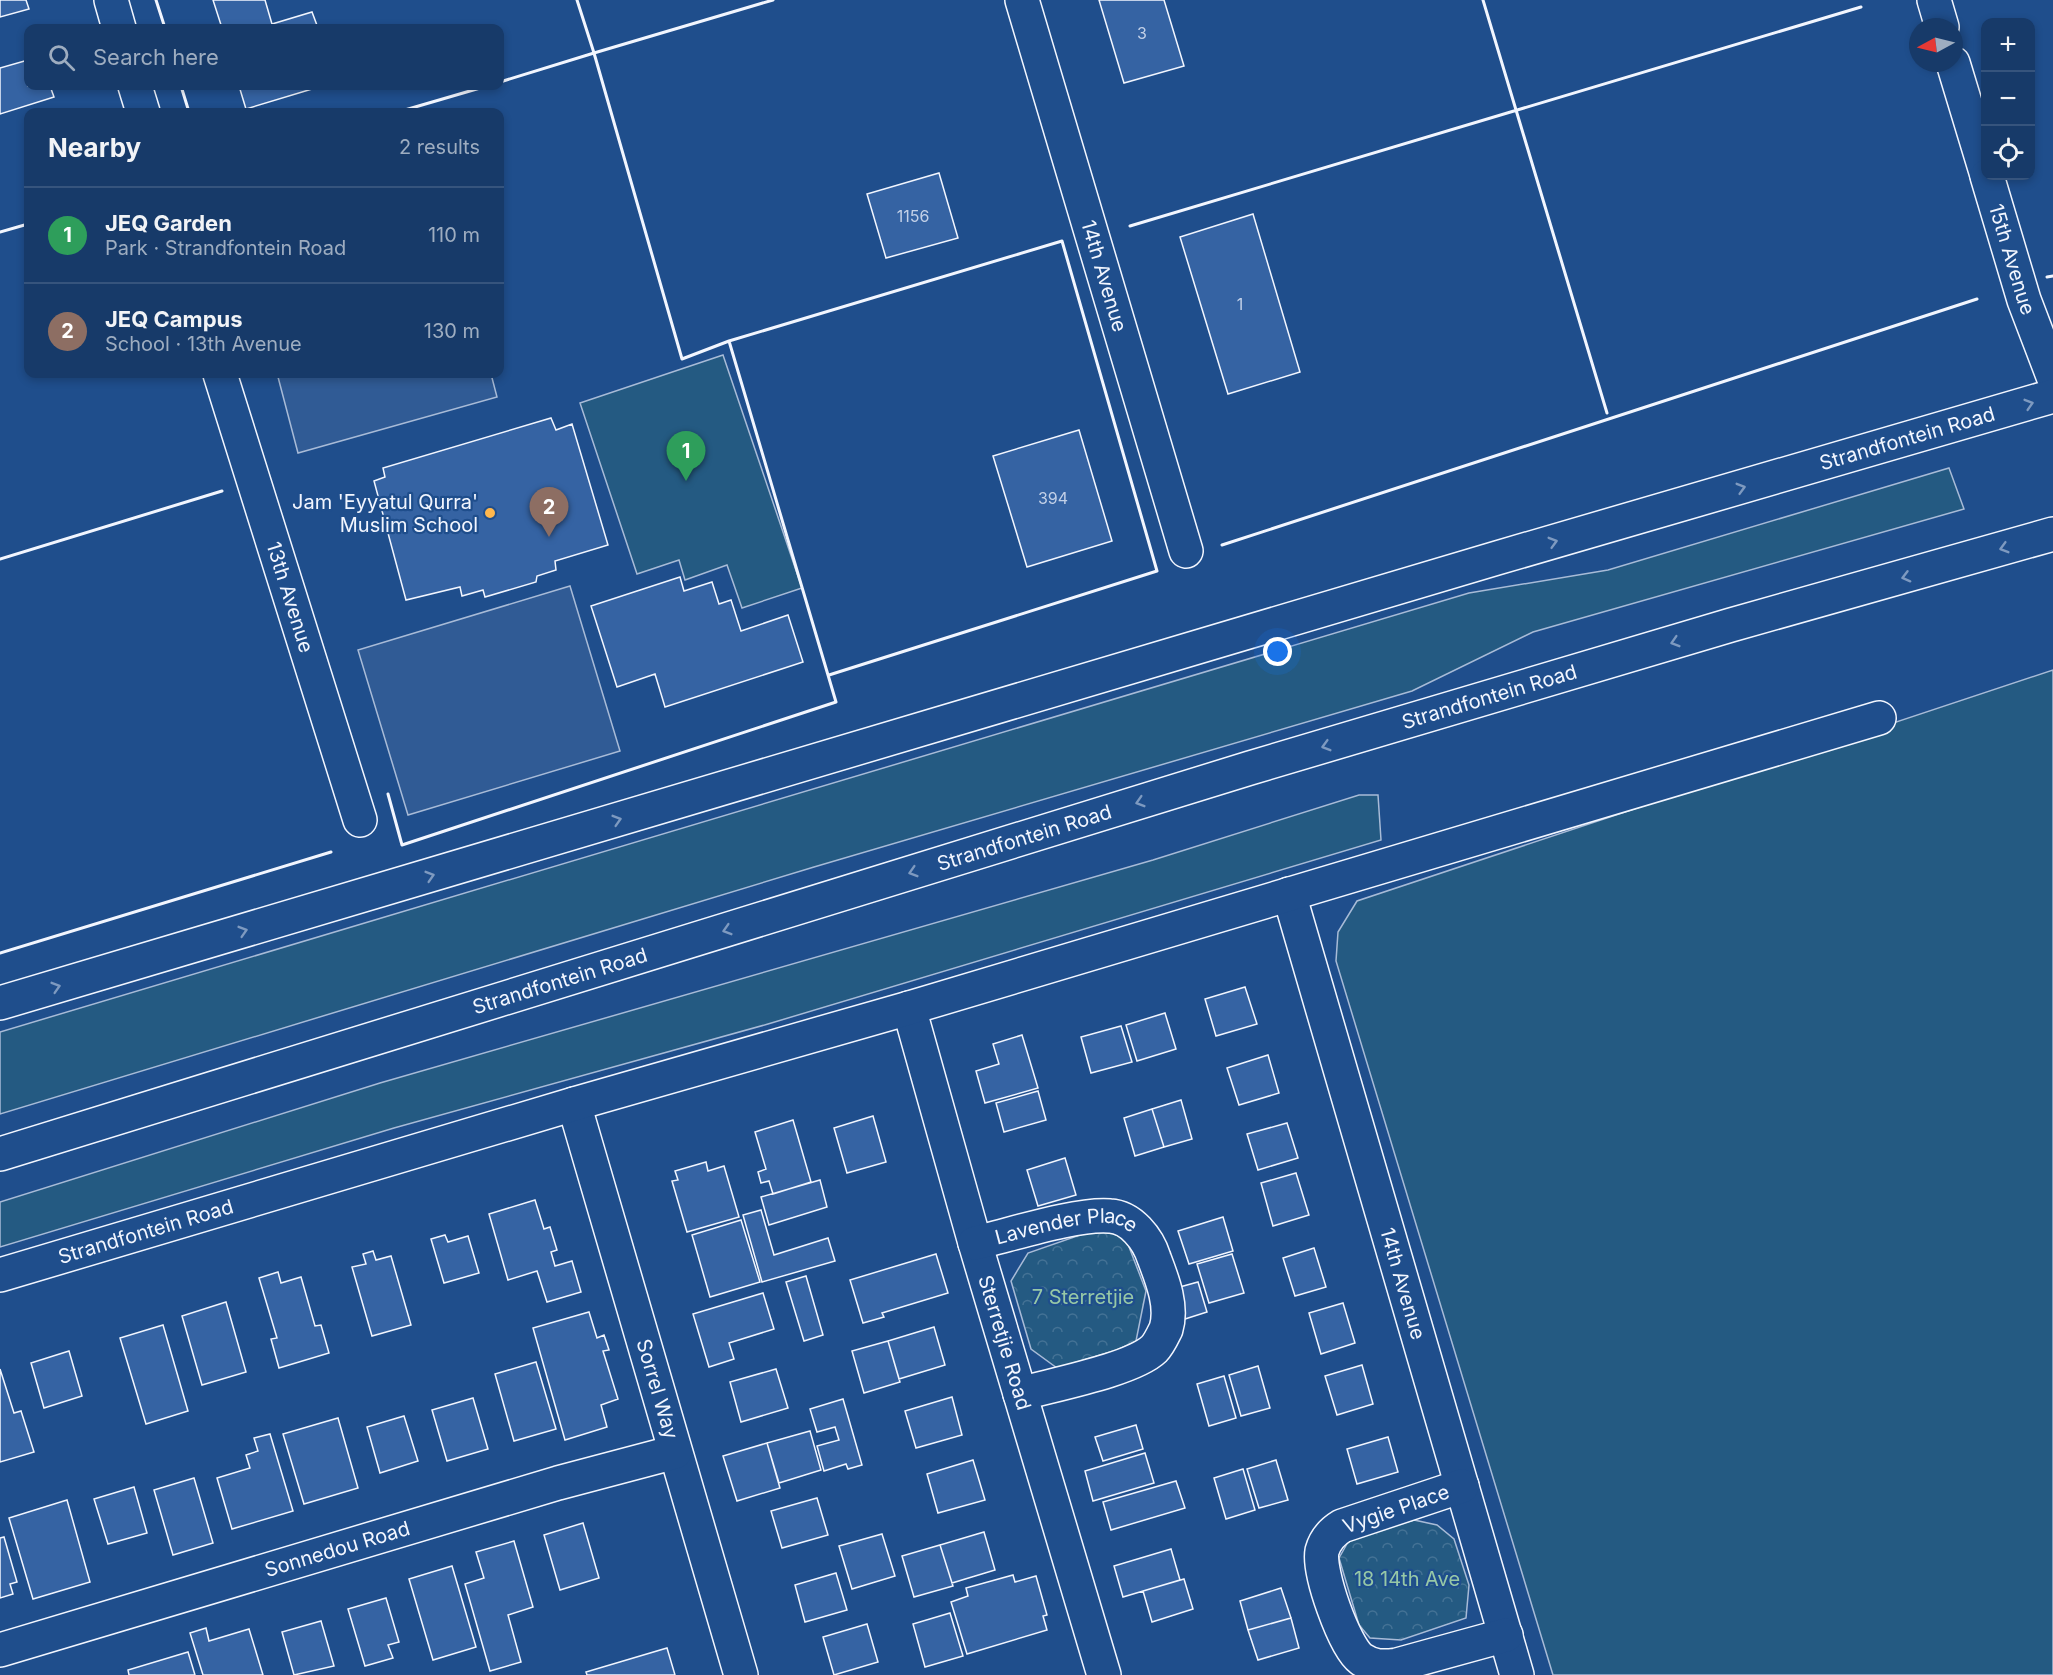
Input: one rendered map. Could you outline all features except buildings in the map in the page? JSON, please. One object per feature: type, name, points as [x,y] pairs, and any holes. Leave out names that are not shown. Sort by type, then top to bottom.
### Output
[{"type":"street","points":[[111,0],[118,24]]},
{"type":"street","name":"14th Avenue","points":[[1022,0],[1186,551]]},
{"type":"street","points":[[1934,0],[1939,18]]},
{"type":"street","name":"15th Avenue","points":[[1956,72],[1981,157]]},
{"type":"street","points":[[136,90],[142,108]]},
{"type":"street","name":"15th Avenue","points":[[1988,180],[2024,300],[2053,376]]},
{"type":"street","name":"13th Avenue","points":[[221,378],[360,820]]},
{"type":"street","name":"Strandfontein Road","points":[[0,1004],[1486,561],[2053,396]]},
{"type":"street","name":"Strandfontein Road","points":[[0,1154],[1250,768],[1731,625],[2053,534]]},
{"type":"street","name":"Strandfontein Road","points":[[0,1275],[574,1104],[909,1008],[1879,718]]},
{"type":"street","name":"14th Avenue","points":[[1289,894],[1517,1675]]},
{"type":"street","name":"Sterretjie Road","points":[[909,1008],[975,1243],[1104,1675]]},
{"type":"street","name":"Sorrel Way","points":[[574,1104],[741,1675]]},
{"type":"street","name":"Lavender Place","points":[[975,1243],[1090,1216],[1112,1216],[1135,1227],[1144,1237],[1154,1255],[1166,1292],[1168,1310],[1166,1328],[1154,1349],[1127,1363],[1020,1394]]},
{"type":"street","name":"Sonnedou Road","points":[[0,1650],[558,1483],[675,1452]]},
{"type":"street","name":"Vygie Place","points":[[1462,1486],[1342,1526],[1332,1532],[1323,1548],[1322,1568],[1349,1645],[1362,1659],[1371,1664],[1382,1667],[1397,1665],[1506,1635]]},
{"type":"green space","points":[[723,355],[802,588],[742,608],[727,565],[685,580],[679,560],[637,574],[580,403]]},
{"type":"green space","points":[[1949,468],[1964,509],[1533,632],[1412,691],[814,867],[0,1114],[0,1032],[1469,593],[1608,570]]},
{"type":"green space","points":[[2053,670],[2053,1675],[1553,1675],[1336,961],[1338,932],[1357,901]]},
{"type":"green space","points":[[1359,795],[1378,795],[1381,840],[768,1024],[394,1128],[0,1247],[0,1202],[380,1083],[1153,860]]},
{"type":"green space","name":"7 Sterretjie","points":[[1100,1228],[1126,1239],[1146,1291],[1136,1341],[1117,1350],[1057,1368],[1031,1349],[1011,1281],[1028,1253]]},
{"type":"green space","name":"18 14th Ave","points":[[1414,1520],[1437,1525],[1454,1539],[1469,1585],[1466,1618],[1401,1640],[1370,1638],[1359,1625],[1339,1558],[1348,1542],[1361,1534]]},
{"type":"shaded area","points":[[278,378],[492,378],[497,397],[298,453]]},
{"type":"shaded area","points":[[570,586],[620,751],[408,815],[358,650]]},
{"type":"wall","points":[[156,0],[164,24]]},
{"type":"wall","points":[[577,0],[594,53],[773,0]]},
{"type":"wall","points":[[1483,0],[1607,413]]},
{"type":"wall","points":[[1130,226],[1861,7]]},
{"type":"wall","points":[[504,81],[594,53],[682,359],[729,341],[1062,241],[1157,571],[829,675]]},
{"type":"wall","points":[[182,90],[188,108]]},
{"type":"wall","points":[[412,108],[473,90]]},
{"type":"wall","points":[[0,232],[24,225]]},
{"type":"wall","points":[[2047,277],[2053,276]]},
{"type":"wall","points":[[1222,545],[1977,299]]},
{"type":"wall","points":[[388,794],[402,845],[836,702],[729,341]]},
{"type":"wall","points":[[0,559],[222,491]]},
{"type":"wall","points":[[0,953],[331,852]]},
{"type":"place","name":"JEQ Garden","points":[[686,481]]},
{"type":"place","name":"Jam 'Eyyatul Qurra' Muslim School","points":[[490,513]]},
{"type":"place","name":"JEQ Campus","points":[[549,537]]}]
